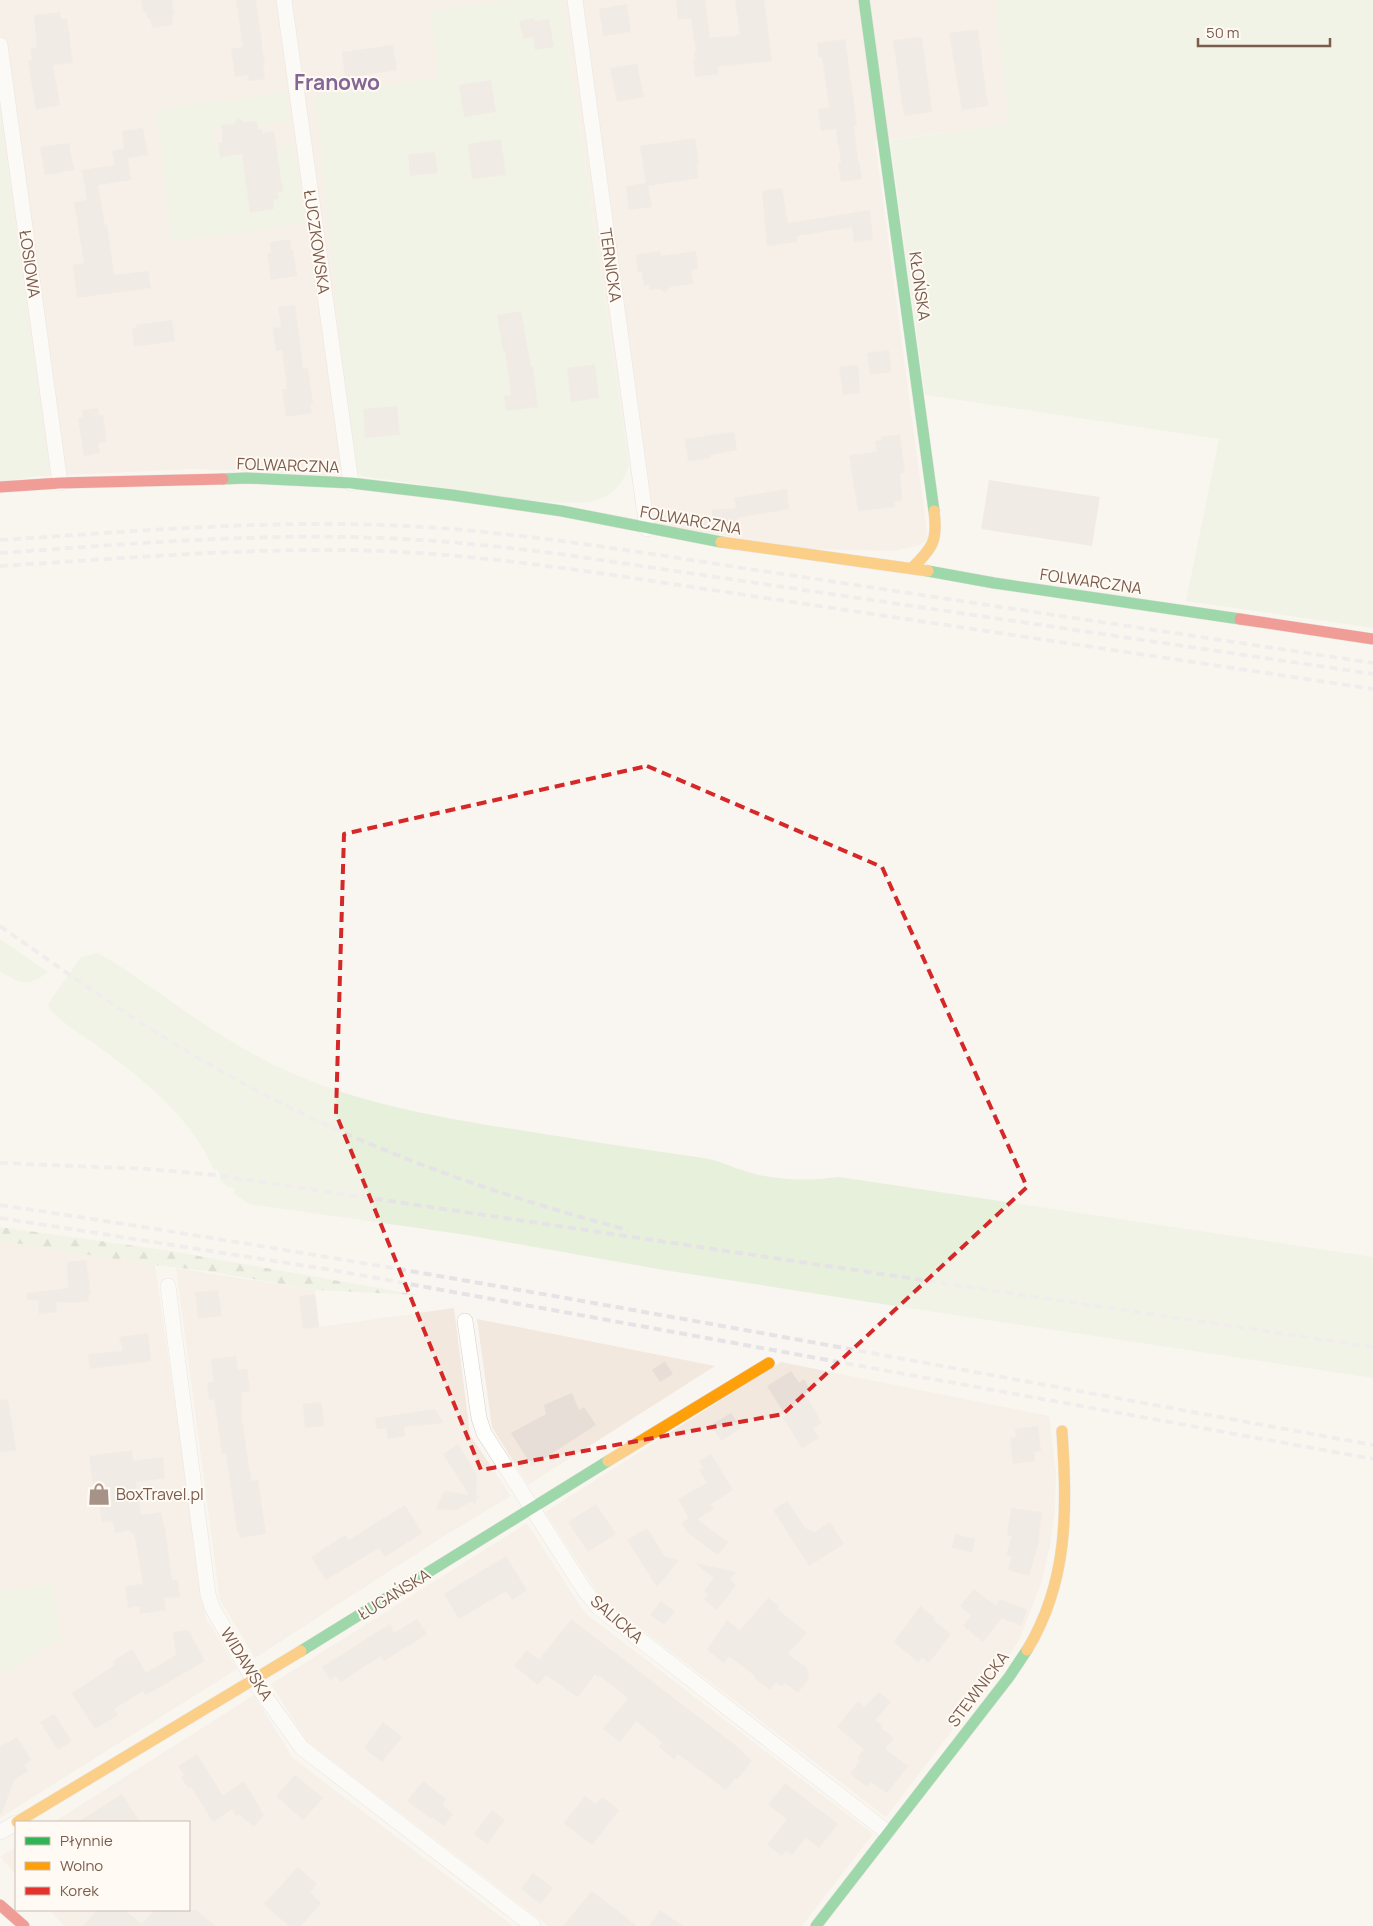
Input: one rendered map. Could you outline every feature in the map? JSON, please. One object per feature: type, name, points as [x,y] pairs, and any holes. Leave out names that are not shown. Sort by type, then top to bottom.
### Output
[{"type":"street","name":"ŁUCZKOWSKA","points":[[284,0],[351,483]]},
{"type":"street","name":"TERNICKA","points":[[575,0],[648,529]]},
{"type":"street","name":"KŁOŃSKA","points":[[864,0],[936,527],[936,539],[930,551],[912,568]]},
{"type":"street","name":"ŁOSIOWA","points":[[0,45],[60,483]]},
{"type":"street","name":"FOLWARCZNA","points":[[0,487],[60,483],[247,478],[351,483],[562,511],[741,546],[912,568],[994,584],[1373,639]]},
{"type":"street","name":"WIDAWSKA","points":[[168,1286],[208,1594],[212,1608],[254,1681],[302,1748],[533,1926]]},
{"type":"street","name":"SALICKA","points":[[465,1321],[479,1418],[484,1433],[585,1591],[598,1607],[887,1832]]},
{"type":"street","name":"ŁUGAŃSKA","points":[[20,1821],[254,1681],[532,1507],[769,1363]]},
{"type":"street","name":"STEWNICKA","points":[[816,1926],[1009,1677],[1028,1648],[1050,1603],[1059,1567],[1066,1487],[1062,1431]]},
{"type":"street","name":"ŁUGAŃSKA","points":[[0,1832],[15,1824]]},
{"type":"street","points":[[0,1905],[24,1926]]},
{"type":"highlighted area","points":[[647,766],[882,867],[1027,1187],[783,1414],[481,1470],[336,1114],[344,834]]},
{"type":"shaded area","points":[[0,0],[509,0],[430,12],[439,78],[354,464],[329,475],[195,469],[0,478]]},
{"type":"shaded area","points":[[561,0],[995,0],[1009,124],[875,140],[928,539],[920,545],[894,551],[810,549],[638,522]]},
{"type":"shaded area","points":[[9,1242],[155,1265],[206,1618],[237,1669],[0,1818],[0,1243],[9,1244]]},
{"type":"shaded area","points":[[176,1268],[315,1290],[319,1327],[454,1308],[470,1435],[511,1496],[441,1538],[255,1658],[220,1600]]},
{"type":"shaded area","points":[[477,1319],[715,1366],[528,1485],[492,1427]]},
{"type":"shaded area","points":[[781,1362],[1049,1416],[1056,1472],[1055,1511],[1042,1581],[1020,1638],[1008,1658],[886,1817],[601,1598],[545,1512]]},
{"type":"shaded area","points":[[527,1523],[584,1612],[873,1834],[802,1926],[548,1926],[307,1741],[271,1684]]},
{"type":"shaded area","points":[[254,1695],[293,1758],[513,1926],[64,1926],[50,1911],[190,1911],[190,1821],[56,1821]]},
{"type":"shaded area","points":[[15,1848],[15,1874],[0,1857]]},
{"type":"green space","points":[[509,0],[561,0],[629,465],[621,482],[613,491],[603,498],[587,502],[560,503],[529,500],[361,476],[357,473],[354,464],[315,95],[439,78],[430,12]]},
{"type":"green space","points":[[995,0],[1373,0],[1373,628],[1186,601],[1219,439],[925,395],[890,140],[1009,124]]},
{"type":"green space","points":[[285,92],[289,122],[258,126],[257,121],[244,122],[241,120],[236,121],[234,124],[212,127],[214,145],[218,145],[220,157],[293,145],[304,223],[172,242],[156,110]]},
{"type":"green space","points":[[0,113],[50,474],[0,482]]},
{"type":"green space","points":[[0,939],[48,972],[35,980],[24,982],[13,979],[0,971]]},
{"type":"green space","points":[[98,953],[215,1031],[272,1064],[331,1089],[393,1106],[487,1125],[709,1159],[748,1172],[782,1179],[804,1180],[839,1177],[1373,1257],[1373,1378],[664,1270],[467,1235],[249,1204],[234,1194],[235,1188],[228,1187],[220,1180],[218,1170],[214,1170],[194,1135],[168,1104],[122,1064],[70,1027],[50,1010],[48,1004],[81,957]]},
{"type":"green space","points":[[0,1227],[171,1251],[417,1295],[315,1290],[207,1271],[146,1264],[9,1242],[9,1244],[0,1243]]},
{"type":"green space","points":[[52,1584],[61,1638],[8,1671],[0,1672],[0,1591]]},
{"type":"building","points":[[141,0],[172,0],[173,25],[152,28],[150,18],[148,19],[147,13],[143,11]]},
{"type":"building","points":[[236,0],[256,0],[265,79],[249,81],[248,75],[235,77],[231,49],[243,47]]},
{"type":"building","points":[[676,0],[705,0],[710,38],[740,35],[735,0],[764,0],[772,61],[717,67],[718,74],[695,77],[693,60],[695,60],[694,51],[696,51],[691,18],[678,20]]},
{"type":"building","points":[[627,4],[631,32],[603,36],[599,9]]},
{"type":"building","points":[[60,12],[61,19],[67,19],[73,63],[53,65],[60,105],[36,109],[28,61],[32,60],[30,49],[37,48],[34,15]]},
{"type":"building","points":[[534,18],[535,21],[549,19],[554,47],[535,50],[533,37],[523,39],[519,21]]},
{"type":"building","points":[[978,29],[988,106],[962,110],[949,33]]},
{"type":"building","points":[[922,37],[932,112],[904,116],[893,40]]},
{"type":"building","points":[[845,39],[857,126],[854,126],[858,162],[862,179],[841,182],[838,163],[841,163],[836,129],[821,131],[818,109],[829,108],[822,57],[819,57],[817,43]]},
{"type":"building","points":[[393,45],[397,70],[345,78],[342,52]]},
{"type":"building","points":[[637,64],[644,97],[617,102],[610,68]]},
{"type":"building","points":[[491,80],[496,112],[464,117],[459,85]]},
{"type":"building","points":[[238,118],[244,122],[257,121],[258,130],[262,129],[262,133],[274,131],[283,192],[278,192],[279,199],[273,200],[274,209],[250,213],[242,154],[220,157],[218,143],[223,142],[221,125],[234,124]]},
{"type":"building","points":[[143,128],[148,155],[128,158],[131,180],[98,185],[105,225],[107,225],[114,275],[148,271],[151,288],[77,298],[73,265],[84,263],[74,202],[87,200],[82,170],[115,165],[112,151],[124,149],[122,131]]},
{"type":"building","points":[[695,138],[699,178],[648,186],[652,207],[629,210],[626,186],[646,183],[640,146]]},
{"type":"building","points":[[501,139],[506,175],[472,179],[468,144]]},
{"type":"building","points":[[69,143],[74,170],[45,175],[40,147]]},
{"type":"building","points":[[435,152],[438,173],[410,176],[408,154]]},
{"type":"building","points":[[782,188],[788,223],[870,210],[873,240],[854,242],[852,227],[797,236],[797,242],[767,246],[762,191]]},
{"type":"building","points":[[290,239],[297,276],[271,280],[267,253],[271,253],[270,242]]},
{"type":"building","points":[[660,251],[661,256],[696,251],[698,269],[691,270],[693,284],[670,287],[666,293],[660,289],[649,290],[649,285],[644,285],[642,272],[638,272],[636,255]]},
{"type":"building","points":[[295,305],[303,369],[308,368],[313,403],[310,404],[312,413],[286,417],[282,389],[287,389],[282,350],[276,351],[273,328],[281,327],[278,307]]},
{"type":"building","points":[[521,311],[531,367],[533,366],[538,407],[506,411],[504,396],[511,395],[505,351],[503,351],[497,315]]},
{"type":"building","points":[[172,320],[175,341],[134,347],[132,328],[137,328],[136,325]]},
{"type":"building","points":[[889,350],[891,372],[870,375],[867,353]]},
{"type":"building","points":[[595,364],[599,398],[571,402],[567,368]]},
{"type":"building","points":[[858,365],[860,393],[843,395],[839,367]]},
{"type":"building","points":[[397,406],[400,435],[365,438],[363,409]]},
{"type":"building","points":[[98,408],[99,415],[103,415],[107,442],[98,443],[100,453],[84,456],[78,418],[83,417],[82,410]]},
{"type":"building","points":[[734,432],[737,450],[710,455],[711,458],[688,461],[685,439]]},
{"type":"building","points":[[900,434],[905,473],[900,474],[902,501],[894,502],[895,507],[858,511],[849,455],[877,452],[875,441],[882,440],[881,437]]},
{"type":"building","points":[[989,480],[1100,497],[1092,546],[981,529]]},
{"type":"building","points":[[787,489],[789,509],[737,518],[736,509],[738,530],[727,531],[701,527],[701,520],[712,518],[712,510],[736,508],[734,498]]},
{"type":"building","points":[[86,1260],[91,1295],[88,1295],[89,1301],[56,1302],[57,1312],[39,1314],[38,1300],[27,1300],[27,1293],[68,1288],[67,1262]]},
{"type":"building","points":[[218,1290],[222,1316],[198,1319],[195,1292]]},
{"type":"building","points":[[315,1294],[319,1327],[303,1329],[299,1296]]},
{"type":"building","points":[[148,1333],[151,1361],[90,1369],[88,1354],[123,1351],[119,1337]]},
{"type":"building","points":[[236,1356],[238,1370],[247,1369],[250,1391],[242,1392],[242,1419],[251,1481],[258,1480],[266,1534],[240,1538],[239,1532],[237,1532],[226,1453],[222,1454],[214,1399],[209,1400],[207,1383],[214,1382],[211,1359]]},
{"type":"building","points":[[665,1361],[673,1374],[660,1382],[652,1370]]},
{"type":"building","points":[[791,1371],[799,1383],[804,1379],[811,1391],[805,1394],[822,1423],[813,1428],[819,1438],[802,1448],[783,1418],[786,1416],[767,1386]]},
{"type":"building","points":[[572,1393],[579,1410],[584,1407],[596,1425],[532,1466],[511,1433],[546,1414],[544,1405]]},
{"type":"building","points":[[8,1399],[16,1450],[0,1452],[0,1400]]},
{"type":"building","points":[[321,1402],[324,1426],[305,1428],[303,1404]]},
{"type":"building","points":[[435,1409],[444,1423],[404,1427],[405,1436],[388,1439],[386,1428],[377,1429],[375,1418]]},
{"type":"building","points":[[731,1413],[741,1428],[721,1441],[711,1425]]},
{"type":"building","points":[[1038,1426],[1041,1451],[1034,1452],[1035,1461],[1013,1464],[1010,1438],[1016,1437],[1015,1429]]},
{"type":"building","points":[[458,1444],[477,1475],[476,1496],[479,1497],[476,1499],[475,1505],[472,1501],[456,1510],[436,1509],[444,1491],[469,1495],[443,1454]]},
{"type":"building","points":[[132,1450],[133,1461],[163,1457],[165,1478],[136,1482],[141,1515],[161,1512],[165,1527],[172,1580],[178,1580],[180,1597],[164,1598],[166,1610],[140,1614],[139,1606],[128,1608],[125,1586],[143,1584],[134,1533],[131,1533],[130,1530],[115,1533],[113,1521],[102,1522],[98,1498],[95,1499],[89,1456]]},
{"type":"building","points":[[711,1454],[733,1490],[711,1504],[714,1509],[697,1519],[728,1542],[718,1555],[688,1533],[681,1523],[689,1518],[678,1499],[707,1483],[699,1470],[703,1468],[699,1461]]},
{"type":"building","points":[[787,1501],[805,1528],[815,1532],[830,1522],[844,1544],[809,1566],[773,1510]]},
{"type":"building","points":[[596,1504],[616,1534],[588,1552],[568,1522]]},
{"type":"building","points":[[405,1505],[422,1533],[385,1557],[379,1548],[326,1580],[311,1557],[345,1535],[349,1540]]},
{"type":"building","points":[[1011,1508],[1042,1512],[1038,1544],[1029,1576],[1008,1570],[1012,1556],[1006,1555],[1012,1536],[1007,1535]]},
{"type":"building","points":[[647,1528],[665,1557],[679,1560],[657,1587],[627,1540]]},
{"type":"building","points":[[955,1534],[975,1539],[972,1552],[952,1548]]},
{"type":"building","points":[[506,1556],[527,1590],[512,1600],[506,1591],[459,1619],[444,1594]]},
{"type":"building","points":[[695,1563],[736,1572],[730,1580],[736,1585],[717,1610],[704,1600],[709,1594],[704,1591],[714,1578]]},
{"type":"building","points":[[974,1589],[996,1606],[1000,1599],[1027,1610],[1021,1626],[1002,1618],[983,1642],[963,1626],[971,1615],[960,1606]]},
{"type":"building","points":[[768,1598],[779,1606],[777,1609],[807,1633],[788,1654],[807,1668],[809,1678],[798,1693],[785,1683],[782,1687],[776,1682],[770,1690],[729,1656],[724,1663],[707,1650],[727,1620],[740,1630]]},
{"type":"building","points":[[661,1601],[675,1612],[664,1625],[650,1615]]},
{"type":"building","points":[[920,1606],[935,1618],[933,1620],[951,1634],[929,1663],[922,1657],[918,1662],[894,1642]]},
{"type":"building","points":[[417,1619],[427,1634],[384,1661],[381,1656],[341,1682],[336,1676],[330,1680],[322,1667],[390,1624],[394,1633]]},
{"type":"building","points":[[571,1619],[744,1752],[752,1760],[737,1780],[735,1778],[726,1790],[678,1754],[674,1759],[659,1747],[662,1742],[636,1721],[620,1742],[603,1729],[628,1698],[599,1675],[598,1677],[595,1674],[578,1697],[546,1675],[538,1685],[514,1666],[527,1650],[539,1660]]},
{"type":"building","points":[[188,1630],[205,1661],[146,1695],[143,1691],[114,1709],[118,1715],[95,1729],[72,1693],[115,1665],[113,1661],[132,1649],[146,1673],[176,1655],[173,1632]]},
{"type":"building","points":[[879,1692],[891,1702],[875,1720],[883,1726],[881,1728],[894,1738],[885,1749],[908,1766],[887,1793],[871,1782],[867,1787],[850,1774],[860,1761],[857,1758],[864,1749],[837,1727],[858,1701],[865,1707]]},
{"type":"building","points":[[54,1714],[72,1741],[58,1750],[40,1722]]},
{"type":"building","points":[[383,1722],[402,1737],[382,1762],[364,1748]]},
{"type":"building","points":[[17,1737],[31,1760],[24,1765],[28,1771],[14,1780],[2,1813],[0,1813],[0,1747]]},
{"type":"building","points":[[197,1754],[223,1796],[244,1781],[264,1815],[254,1827],[239,1814],[236,1817],[232,1809],[213,1822],[191,1787],[188,1788],[181,1777],[184,1775],[178,1766]]},
{"type":"building","points":[[295,1775],[323,1798],[303,1820],[276,1796]]},
{"type":"building","points":[[423,1781],[446,1799],[442,1805],[453,1814],[444,1826],[407,1801]]},
{"type":"building","points":[[785,1783],[838,1824],[819,1848],[806,1837],[792,1855],[786,1850],[782,1856],[767,1845],[787,1819],[768,1805]]},
{"type":"building","points":[[122,1794],[139,1821],[80,1821]]},
{"type":"building","points":[[585,1796],[596,1804],[602,1797],[619,1810],[592,1845],[564,1823]]},
{"type":"building","points":[[492,1810],[505,1820],[487,1844],[474,1834]]},
{"type":"building","points":[[298,1867],[317,1884],[310,1893],[321,1903],[301,1926],[289,1926],[264,1904]]},
{"type":"building","points":[[533,1873],[553,1888],[541,1904],[521,1889]]},
{"type":"building","points":[[592,1891],[637,1926],[563,1926]]},
{"type":"building","points":[[196,1910],[215,1926],[83,1926],[96,1911],[126,1911],[142,1924],[153,1911]]},
{"type":"building","points":[[660,1910],[683,1926],[649,1926]]},
{"type":"railway","points":[[0,540],[265,525],[371,525],[470,531],[610,548],[1373,663]]},
{"type":"railway","points":[[0,553],[172,541],[259,538],[372,538],[453,542],[560,554],[1373,674]]},
{"type":"railway","points":[[0,566],[172,555],[300,550],[407,552],[471,557],[599,573],[1373,689]]},
{"type":"railway","points":[[0,926],[87,987],[176,1045],[237,1080],[331,1127],[379,1148],[477,1185],[628,1230]]},
{"type":"railway","points":[[0,1163],[148,1169],[215,1175],[1373,1347]]},
{"type":"railway","points":[[0,1205],[516,1289],[1373,1445]]},
{"type":"railway","points":[[0,1218],[332,1270],[1373,1459]]},
{"type":"traffic: fast","points":[[864,0],[934,511]]},
{"type":"traffic: fast","points":[[223,479],[247,478],[351,483],[452,495],[562,511],[721,542]]},
{"type":"traffic: fast","points":[[928,571],[994,583],[1240,619]]},
{"type":"traffic: fast","points":[[301,1651],[608,1461]]},
{"type":"traffic: fast","points":[[816,1926],[1009,1677],[1027,1650]]},
{"type":"traffic: slow","points":[[912,568],[925,555],[932,543],[935,529],[934,511]]},
{"type":"traffic: slow","points":[[721,542],[928,571]]},
{"type":"traffic: slow","points":[[608,1461],[769,1363]]},
{"type":"traffic: slow","points":[[1027,1650],[1041,1624],[1051,1598],[1058,1571],[1062,1544],[1065,1488],[1062,1431]]},
{"type":"traffic: slow","points":[[19,1821],[301,1651]]},
{"type":"traffic: jam","points":[[0,487],[60,483],[223,479]]},
{"type":"traffic: jam","points":[[1240,619],[1373,639]]},
{"type":"traffic: jam","points":[[0,1905],[24,1926]]},
{"type":"place","name":"BoxTravel.pl","points":[[99,1494]]},
{"type":"district","name":"Franowo","points":[[337,83]]}]
